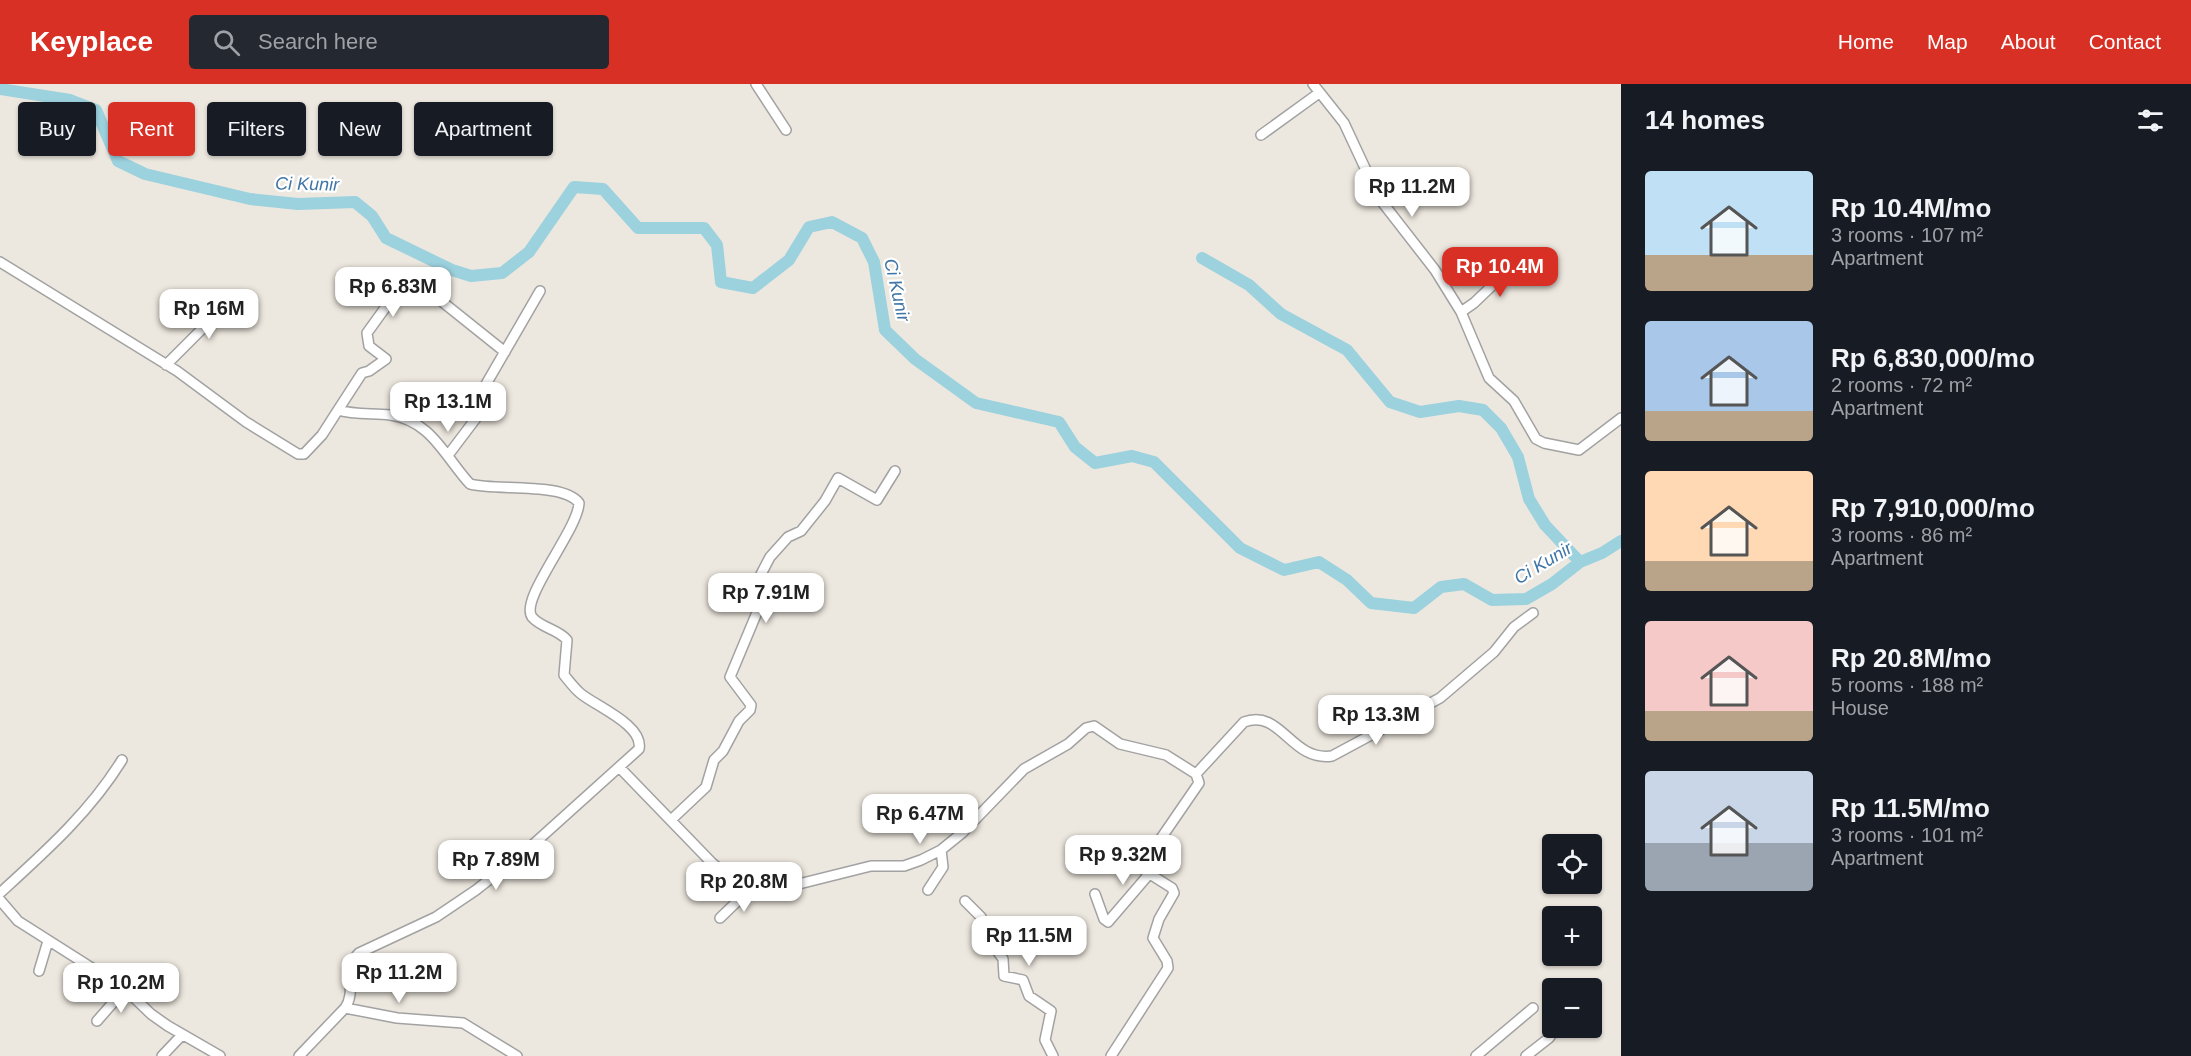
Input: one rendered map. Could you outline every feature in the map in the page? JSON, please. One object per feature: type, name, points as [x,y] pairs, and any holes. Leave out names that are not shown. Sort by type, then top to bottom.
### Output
[{"type":"street","points":[[756,84],[786,130]]},
{"type":"street","points":[[1313,84],[1344,123],[1379,198],[1435,270],[1461,312],[1486,373],[1517,404],[1540,441],[1579,450],[1621,418]]},
{"type":"street","points":[[1261,135],[1319,93]]},
{"type":"street","points":[[1461,312],[1474,303],[1522,256],[1535,261]]},
{"type":"street","points":[[0,262],[166,365],[246,422],[301,455],[322,435],[362,373],[368,372],[386,359],[369,346],[366,333],[403,283],[439,299],[505,352]]},
{"type":"street","points":[[448,454],[486,405],[485,386],[540,291]]},
{"type":"street","points":[[166,365],[203,328],[239,299]]},
{"type":"street","points":[[299,1056],[347,1005],[351,989],[350,969],[353,959],[359,953],[436,917],[476,890],[528,849],[636,755],[640,746],[639,740],[620,718],[578,692],[564,675],[567,640],[558,631],[537,621],[530,612],[530,605],[541,580],[575,524],[579,503],[576,499],[564,494],[534,489],[470,484],[431,435],[410,420],[392,415],[338,410]]},
{"type":"street","points":[[671,820],[706,787],[714,760],[723,751],[739,721],[751,709],[751,705],[730,677],[763,598],[758,580],[768,560],[788,537],[801,531],[825,501],[838,478],[877,500],[895,471]]},
{"type":"street","points":[[1196,774],[1244,722],[1252,719],[1264,720],[1307,754],[1321,758],[1332,756],[1402,716],[1440,698],[1494,652],[1514,627],[1533,613]]},
{"type":"street","points":[[620,768],[712,863],[750,889],[763,893],[871,866],[904,866],[940,850],[981,816],[1024,769],[1068,744],[1086,728],[1097,728],[1130,748],[1166,755],[1196,774],[1199,783],[1144,860],[1143,870],[1172,888],[1174,892],[1159,919],[1153,938],[1167,961],[1168,968],[1111,1056]]},
{"type":"street","points":[[0,893],[81,816],[105,786],[122,759]]},
{"type":"street","points":[[928,890],[944,866],[940,850]]},
{"type":"street","points":[[1095,894],[1104,919],[1108,922],[1150,873]]},
{"type":"street","points":[[720,918],[750,889]]},
{"type":"street","points":[[0,900],[18,921],[125,988],[150,1014],[220,1056]]},
{"type":"street","points":[[965,901],[981,917],[988,938],[1002,957],[1004,976],[1023,980],[1029,996],[1051,1011],[1045,1040],[1053,1056]]},
{"type":"street","points":[[39,971],[48,940]]},
{"type":"street","points":[[97,1021],[125,988]]},
{"type":"street","points":[[347,1005],[397,1018],[463,1023],[517,1056]]},
{"type":"street","points":[[1476,1056],[1533,1008]]},
{"type":"street","points":[[162,1056],[182,1035]]},
{"type":"street","points":[[1526,1056],[1549,1038]]},
{"type":"waterway","name":"Ci Kunir","points":[[0,89],[70,100],[96,110],[118,161],[145,174],[250,199],[298,204],[355,202],[372,216],[386,238],[452,270],[471,276],[502,273],[529,252],[574,187],[603,189],[638,228],[704,228],[717,245],[721,282],[753,288],[789,260],[809,227],[832,222],[862,238],[874,262],[885,330],[915,359],[976,403],[1059,422],[1075,447],[1095,463],[1132,456],[1154,462],[1240,548],[1284,570],[1319,562],[1347,580],[1371,603],[1414,608],[1441,587],[1464,584],[1492,600],[1526,599],[1552,584],[1580,562],[1602,553],[1621,541]]},
{"type":"waterway","points":[[1202,258],[1249,285],[1281,314],[1347,350],[1390,402],[1420,412],[1459,406],[1483,410],[1501,428],[1518,457],[1529,499],[1545,525],[1580,562]]}]
